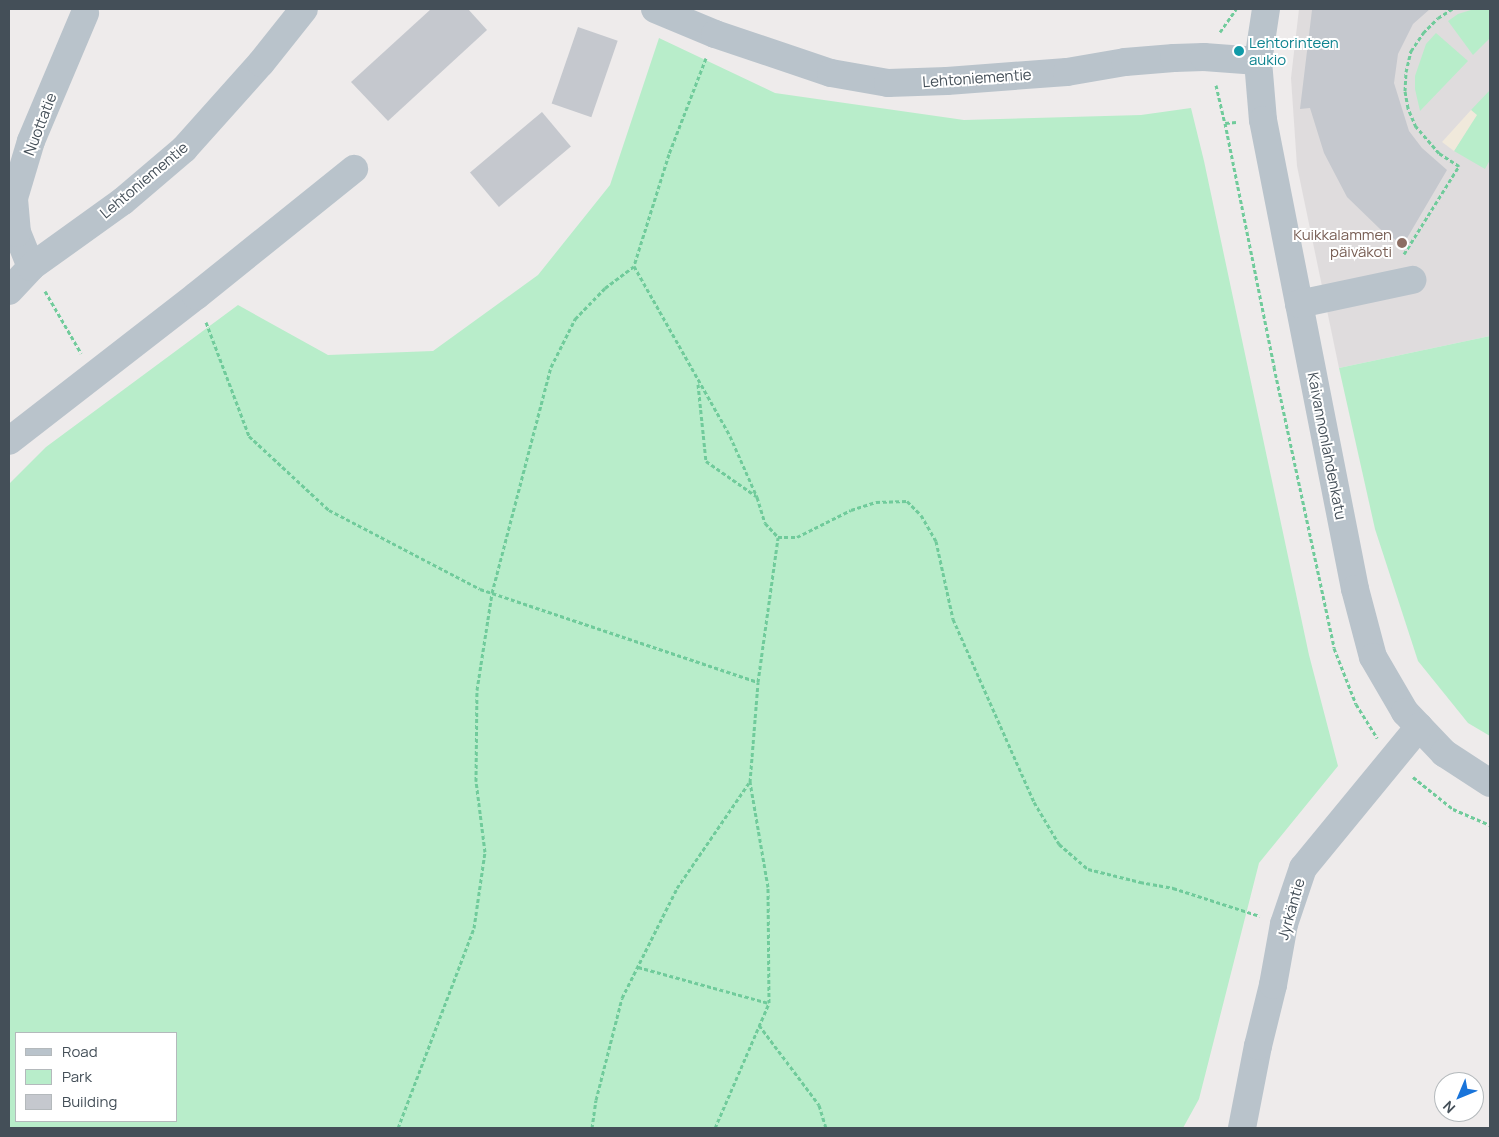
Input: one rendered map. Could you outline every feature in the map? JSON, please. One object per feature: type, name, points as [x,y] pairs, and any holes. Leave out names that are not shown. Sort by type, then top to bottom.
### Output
[{"type":"street","name":"Lehtoniementie","points":[[9,290],[31,267],[123,201],[184,149],[260,63],[304,9]]},
{"type":"street","name":"Lehtoniementie","points":[[655,9],[716,34],[831,73],[888,83],[947,81],[1067,72],[1125,62],[1174,58],[1204,57],[1258,61]]},
{"type":"street","points":[[1258,61],[1266,9]]},
{"type":"street","name":"Nuottatie","points":[[31,267],[18,233],[14,198],[31,141],[85,14]]},
{"type":"street","name":"Kaivannonlahdenkatu","points":[[1258,61],[1263,120],[1355,589],[1373,657],[1405,712],[1444,754],[1490,783]]},
{"type":"street","points":[[9,440],[196,296],[354,169]]},
{"type":"street","points":[[1299,304],[1412,280]]},
{"type":"street","name":"Jyrkäntie","points":[[1242,1128],[1258,1046],[1273,985],[1284,924],[1302,868],[1419,727]]},
{"type":"path","points":[[1394,257],[1404,255],[1459,166],[1440,152],[1416,127],[1408,108],[1405,91],[1406,72],[1411,51],[1423,33],[1438,18],[1452,9]]},
{"type":"path","points":[[398,1128],[474,928],[485,852],[476,782],[477,690],[492,593],[551,367],[575,319],[605,288],[634,266],[670,154],[716,34]]},
{"type":"path","points":[[634,266],[730,436],[757,497],[765,523],[778,537],[797,537],[851,510],[876,502],[907,501],[921,516],[936,541],[954,619],[1034,802],[1059,844],[1088,869],[1174,888],[1284,924]]},
{"type":"path","points":[[31,267],[94,375]]},
{"type":"path","points":[[196,296],[249,436],[329,510],[492,593],[758,682]]},
{"type":"path","points":[[698,381],[706,461],[757,497]]},
{"type":"path","points":[[715,1128],[769,1003],[768,887],[750,782],[758,682],[778,537]]},
{"type":"path","points":[[592,1128],[596,1100],[622,998],[677,888],[750,782]]},
{"type":"path","points":[[638,967],[769,1003]]},
{"type":"path","points":[[759,1025],[818,1105],[826,1128]]},
{"type":"shaded area","name":"Kuikkalammen päiväkoti","points":[[1299,9],[1490,9],[1490,336],[1339,368],[1297,166],[1291,78]]},
{"type":"green space","points":[[1474,9],[1490,9],[1490,38],[1473,55],[1448,21],[1458,14]]},
{"type":"green space","points":[[1436,33],[1468,61],[1420,111],[1415,89],[1415,76],[1426,44]]},
{"type":"green space","points":[[659,38],[775,93],[964,120],[1141,115],[1191,108],[1204,161],[1309,655],[1338,766],[1259,863],[1199,1099],[1183,1128],[9,1128],[9,484],[46,447],[238,305],[328,355],[433,351],[538,275],[610,185]]},
{"type":"green space","points":[[1490,90],[1490,160],[1485,169],[1454,151],[1476,115],[1471,110]]},
{"type":"green space","points":[[1490,336],[1490,736],[1468,723],[1418,661],[1375,529],[1339,368]]},
{"type":"sand","points":[[1471,110],[1477,115],[1454,151],[1442,142]]},
{"type":"building","points":[[431,9],[468,9],[487,30],[388,121],[351,82]]},
{"type":"building","points":[[1308,9],[1430,9],[1413,24],[1398,54],[1394,83],[1409,131],[1422,148],[1447,170],[1403,245],[1380,229],[1347,197],[1324,153],[1310,108],[1300,109],[1312,10]]},
{"type":"building","points":[[578,27],[618,41],[591,117],[552,104]]},
{"type":"building","points":[[542,112],[571,146],[499,207],[470,172]]},
{"type":"place","name":"Lehtorinteen aukio","points":[[1239,51]]},
{"type":"place","name":"Kuikkalammen päiväkoti","points":[[1402,243]]}]
